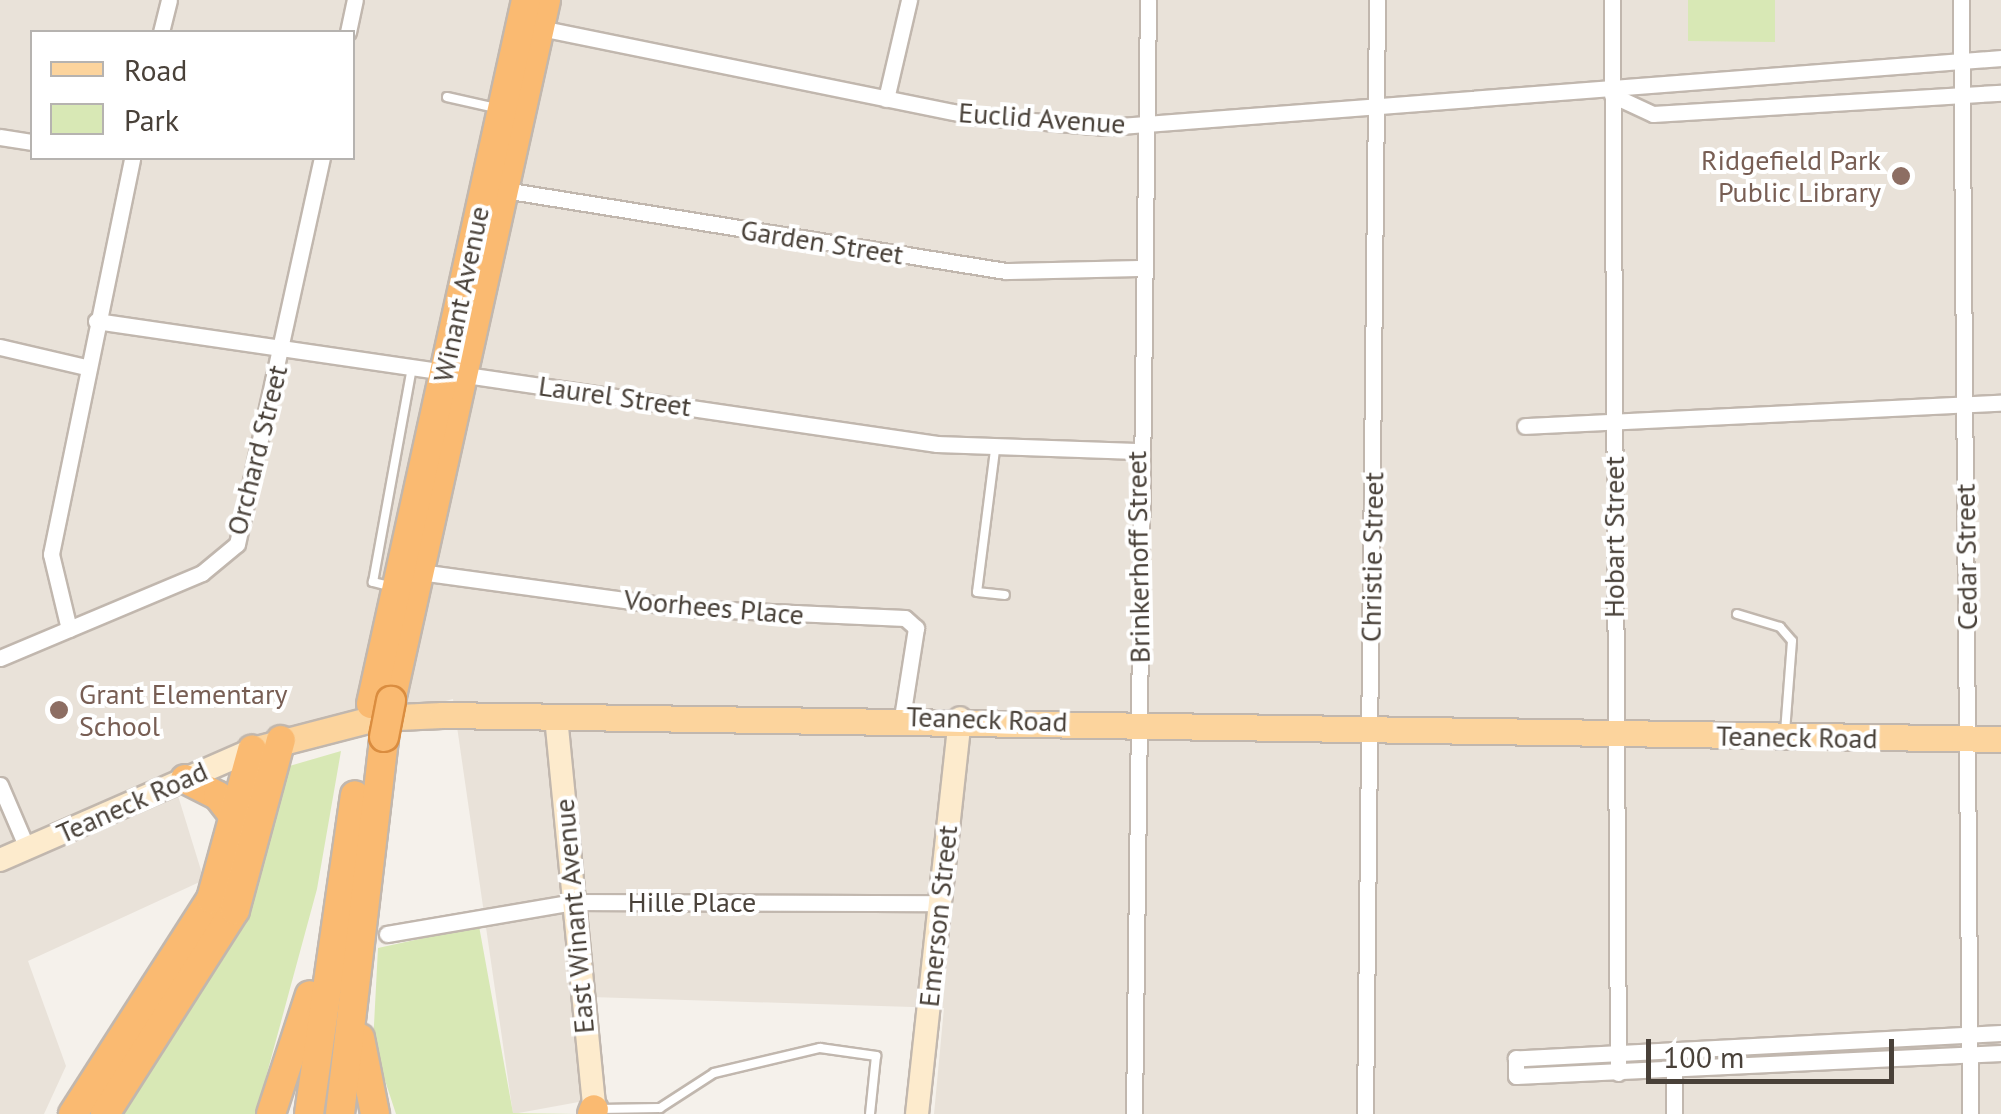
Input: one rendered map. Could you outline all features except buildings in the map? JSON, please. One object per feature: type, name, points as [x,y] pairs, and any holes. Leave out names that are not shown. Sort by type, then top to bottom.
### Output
[{"type":"highway","name":"Winant Avenue","points":[[408,579],[526,0]]},
{"type":"highway","name":"Winant Avenue","points":[[408,579],[407,479],[414,443],[453,373],[504,190],[543,14]]},
{"type":"highway","points":[[271,1114],[330,932],[408,579]]},
{"type":"highway","points":[[340,1114],[374,738]]},
{"type":"highway","points":[[104,1114],[235,910],[280,740]]},
{"type":"highway","points":[[73,1114],[204,914],[236,820],[252,750]]},
{"type":"highway","points":[[185,778],[236,820]]},
{"type":"highway","points":[[309,1114],[330,932]]},
{"type":"highway","points":[[353,957],[374,1114]]},
{"type":"main road","name":"East Winant Avenue","points":[[556,717],[594,1112]]},
{"type":"main road","name":"Teaneck Road","points":[[0,860],[252,750],[376,718],[902,717],[1370,730],[2001,739]]},
{"type":"main road","name":"Emerson Street","points":[[917,1114],[960,718]]},
{"type":"street","points":[[162,30],[169,0]]},
{"type":"street","points":[[348,30],[355,0]]},
{"type":"street","points":[[886,99],[909,0]]},
{"type":"street","name":"Brinkerhoff Street","points":[[1134,1114],[1140,724],[1136,452],[1148,125],[1148,0]]},
{"type":"street","name":"Christie Street","points":[[1366,1114],[1377,0]]},
{"type":"street","name":"Hobart Street","points":[[1612,0],[1618,1073]]},
{"type":"street","name":"Cedar Street","points":[[1961,0],[1970,1114]]},
{"type":"street","name":"Euclid Avenue","points":[[543,14],[886,99],[971,116],[1148,125],[1377,105],[1612,95],[1736,78],[2001,58]]},
{"type":"street","points":[[1834,70],[1834,103]]},
{"type":"street","points":[[1736,78],[1736,109]]},
{"type":"street","name":"Euclid Avenue","points":[[1612,95],[1653,114],[2001,93]]},
{"type":"street","points":[[0,137],[30,142]]},
{"type":"street","points":[[69,629],[51,554],[131,160]]},
{"type":"street","name":"Orchard Street","points":[[0,658],[212,568],[236,544],[322,160]]},
{"type":"street","name":"Garden Street","points":[[504,190],[1006,271],[1142,268]]},
{"type":"street","name":"Laurel Street","points":[[96,321],[995,450],[1136,452]]},
{"type":"street","points":[[0,347],[86,367]]},
{"type":"street","points":[[1524,426],[2001,403]]},
{"type":"street","name":"Voorhees Place","points":[[408,579],[683,608],[905,618],[916,628],[902,717]]},
{"type":"street","points":[[0,784],[27,848]]},
{"type":"street","name":"Hille Place","points":[[387,934],[574,902],[940,903]]},
{"type":"street","points":[[2001,1033],[1674,1053],[1516,1058],[1516,1076],[1674,1072],[2001,1054]]},
{"type":"street","points":[[1852,1042],[1853,1062]]},
{"type":"street","points":[[1674,1053],[1674,1114]]},
{"type":"lane","points":[[446,97],[502,109]]},
{"type":"lane","points":[[412,367],[414,443]]},
{"type":"lane","points":[[995,450],[977,592],[1005,595]]},
{"type":"lane","points":[[1737,614],[1780,627],[1792,642],[1785,736]]},
{"type":"lane","points":[[594,1112],[663,1111],[714,1074],[820,1048],[876,1056],[870,1114]]},
{"type":"shaded area","points":[[0,0],[2001,0],[2001,1114],[934,1114],[944,1008],[591,997],[606,1097],[513,1114],[453,699],[171,773],[204,880],[28,961],[66,1066],[44,1114],[0,1114]]},
{"type":"green space","points":[[1688,0],[1775,0],[1775,42],[1688,41]]},
{"type":"green space","points":[[341,751],[317,889],[256,1114],[120,1114],[227,953],[259,880],[286,767]]},
{"type":"green space","points":[[479,926],[513,1113],[578,1114],[396,1114],[373,1044],[378,948]]},
{"type":"place","name":"Ridgefield Park Public Library","points":[[1901,176]]},
{"type":"place","name":"Grant Elementary School","points":[[59,710]]}]
